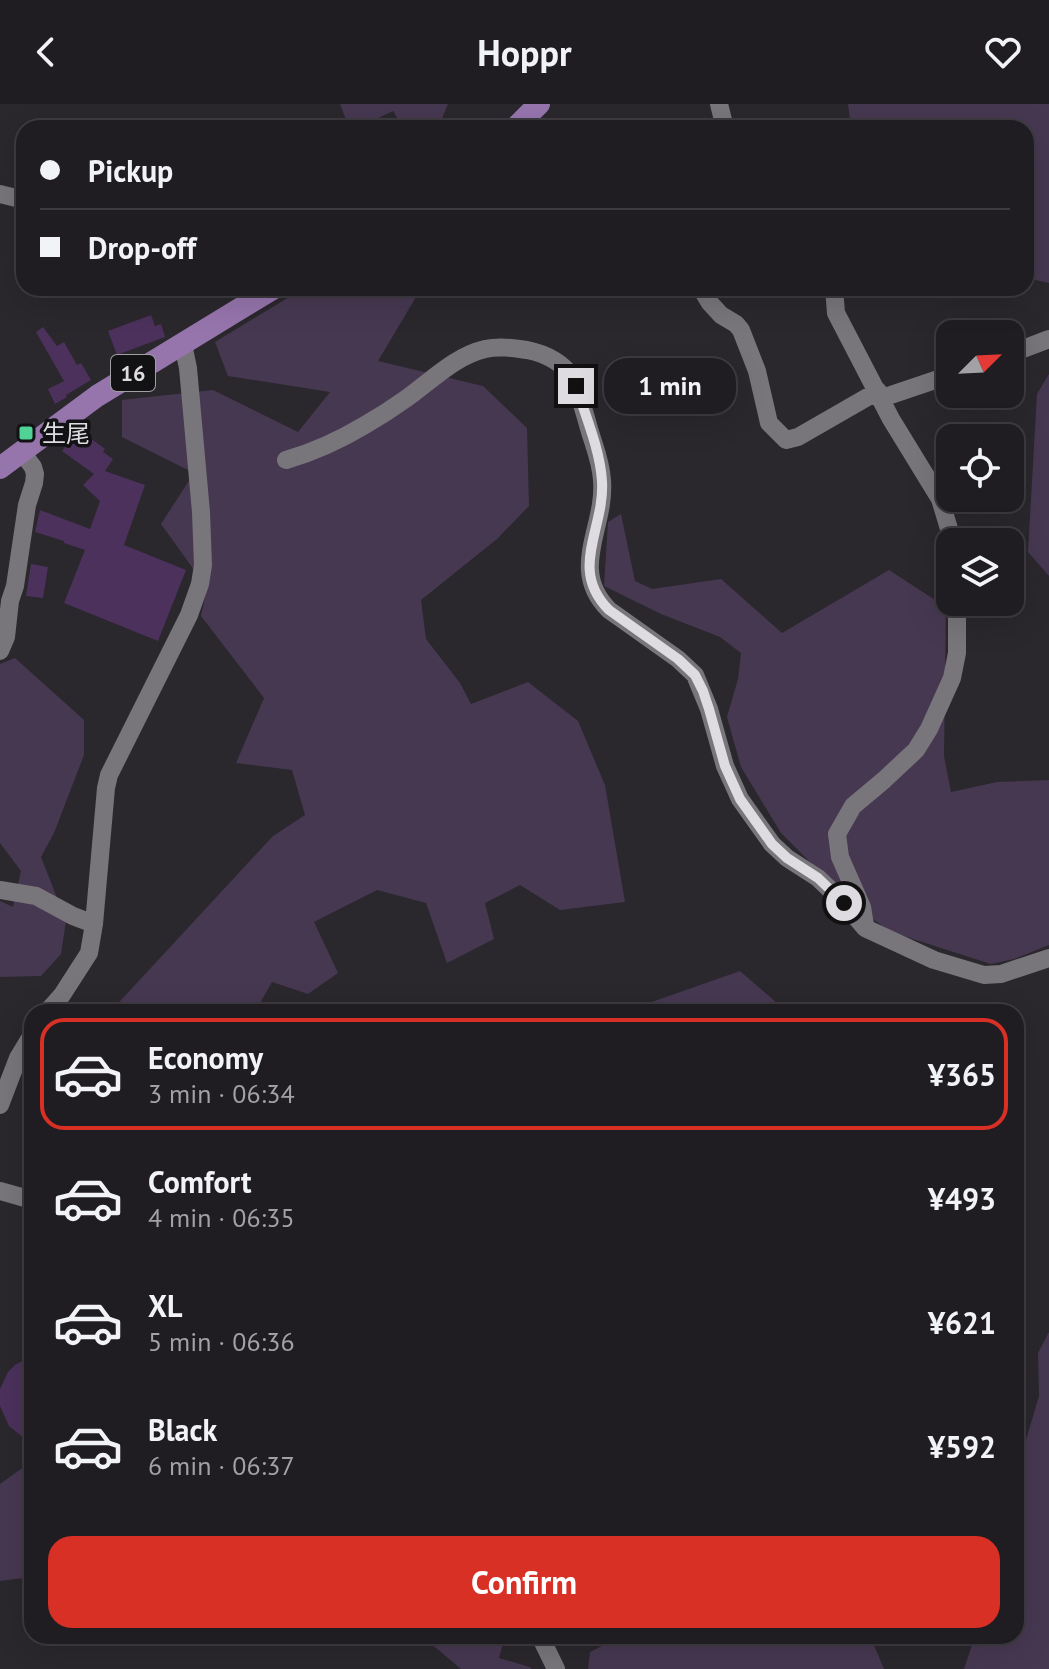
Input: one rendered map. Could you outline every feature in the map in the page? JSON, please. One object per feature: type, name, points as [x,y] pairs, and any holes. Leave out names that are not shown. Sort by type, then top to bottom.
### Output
[{"type":"main road","points":[[523,120],[539,104]]},
{"type":"main road","name":"16","points":[[0,468],[97,396],[261,296]]},
{"type":"street","points":[[706,296],[721,315],[741,330],[757,371],[769,423],[786,440],[798,437],[880,395],[936,379]]},
{"type":"street","points":[[835,296],[836,313],[891,419],[940,499],[949,528]]},
{"type":"street","points":[[1024,349],[1049,339]]},
{"type":"street","points":[[52,1004],[62,995],[89,953],[109,775],[189,615],[200,584],[203,565],[201,512],[188,368],[183,344]]},
{"type":"street","points":[[286,460],[313,453],[364,426],[446,368],[481,350],[512,348],[557,360],[573,378],[601,466],[601,504],[589,574],[593,589],[609,610],[678,659],[695,675],[706,700],[725,766],[740,799],[772,844],[818,878],[865,928],[934,960],[984,975],[1001,974],[1049,958]]},
{"type":"street","points":[[0,651],[6,637],[27,505],[35,474],[21,451]]},
{"type":"street","points":[[865,928],[862,907],[840,857],[837,834],[853,806],[916,750],[929,729],[952,678],[957,653],[957,616]]},
{"type":"street","points":[[0,890],[36,896],[94,924]]},
{"type":"street","points":[[0,1105],[9,1056],[24,1042]]},
{"type":"street","points":[[0,1191],[24,1198]]},
{"type":"street","points":[[544,1644],[556,1669]]},
{"type":"shaded area","points":[[340,104],[448,104],[441,120],[398,120],[393,111],[374,120],[346,120]]},
{"type":"shaded area","points":[[848,104],[1049,104],[1049,283],[1034,280],[1034,120],[850,120]]},
{"type":"shaded area","points":[[291,296],[416,296],[378,361],[483,386],[527,428],[529,506],[497,539],[421,600],[426,639],[460,683],[471,704],[528,682],[578,721],[605,785],[625,902],[560,910],[520,885],[485,903],[494,939],[447,963],[426,903],[377,890],[314,922],[338,973],[308,994],[272,982],[260,1004],[117,1004],[273,836],[305,815],[292,770],[236,763],[264,698],[201,616],[207,588],[161,524],[194,473],[122,437],[122,400],[213,390],[298,432],[330,392],[228,376],[215,342]]},
{"type":"shaded area","points":[[1049,374],[1049,576],[1028,552],[1037,394]]},
{"type":"shaded area","points":[[621,514],[635,581],[652,589],[721,579],[782,633],[889,570],[936,601],[936,616],[946,616],[944,756],[951,792],[997,782],[1049,780],[1049,945],[1014,959],[991,964],[891,932],[852,904],[781,833],[741,767],[727,717],[738,679],[741,653],[720,637],[661,614],[604,586],[608,522]]},
{"type":"shaded area","points":[[15,658],[84,720],[84,755],[54,833],[41,857],[66,921],[61,954],[41,976],[0,977],[0,901],[13,907],[21,871],[0,843],[0,664]]},
{"type":"shaded area","points":[[740,971],[778,1004],[646,1004]]},
{"type":"shaded area","points":[[1049,1332],[1049,1669],[964,1669],[972,1644],[1024,1644],[1024,1447],[1039,1396],[1038,1353]]},
{"type":"shaded area","points":[[24,1467],[24,1578],[0,1581],[0,1484]]},
{"type":"shaded area","points":[[431,1644],[503,1644],[499,1658],[531,1669],[461,1669]]},
{"type":"shaded area","points":[[606,1644],[874,1644],[884,1669],[588,1669],[590,1652]]},
{"type":"building","points":[[151,315],[155,326],[161,324],[165,337],[117,355],[108,331]]},
{"type":"building","points":[[43,327],[57,346],[64,342],[77,365],[81,363],[91,380],[55,404],[48,389],[64,381],[36,332]]},
{"type":"building","points":[[78,429],[113,459],[105,471],[145,485],[124,545],[186,570],[158,641],[64,603],[85,550],[35,532],[40,510],[90,529],[100,501],[83,485],[94,474],[62,451]]},
{"type":"building","points":[[31,564],[48,567],[43,598],[26,596]]},
{"type":"building","points":[[24,1360],[24,1438],[9,1426],[0,1406],[0,1389],[15,1365]]},
{"type":"place","name":"生尾","points":[[26,433]]},
{"type":"route","points":[[576,386],[601,466],[603,485],[590,558],[589,574],[593,589],[609,610],[678,659],[695,675],[709,709],[725,766],[740,799],[772,844],[818,878],[844,903]]}]
